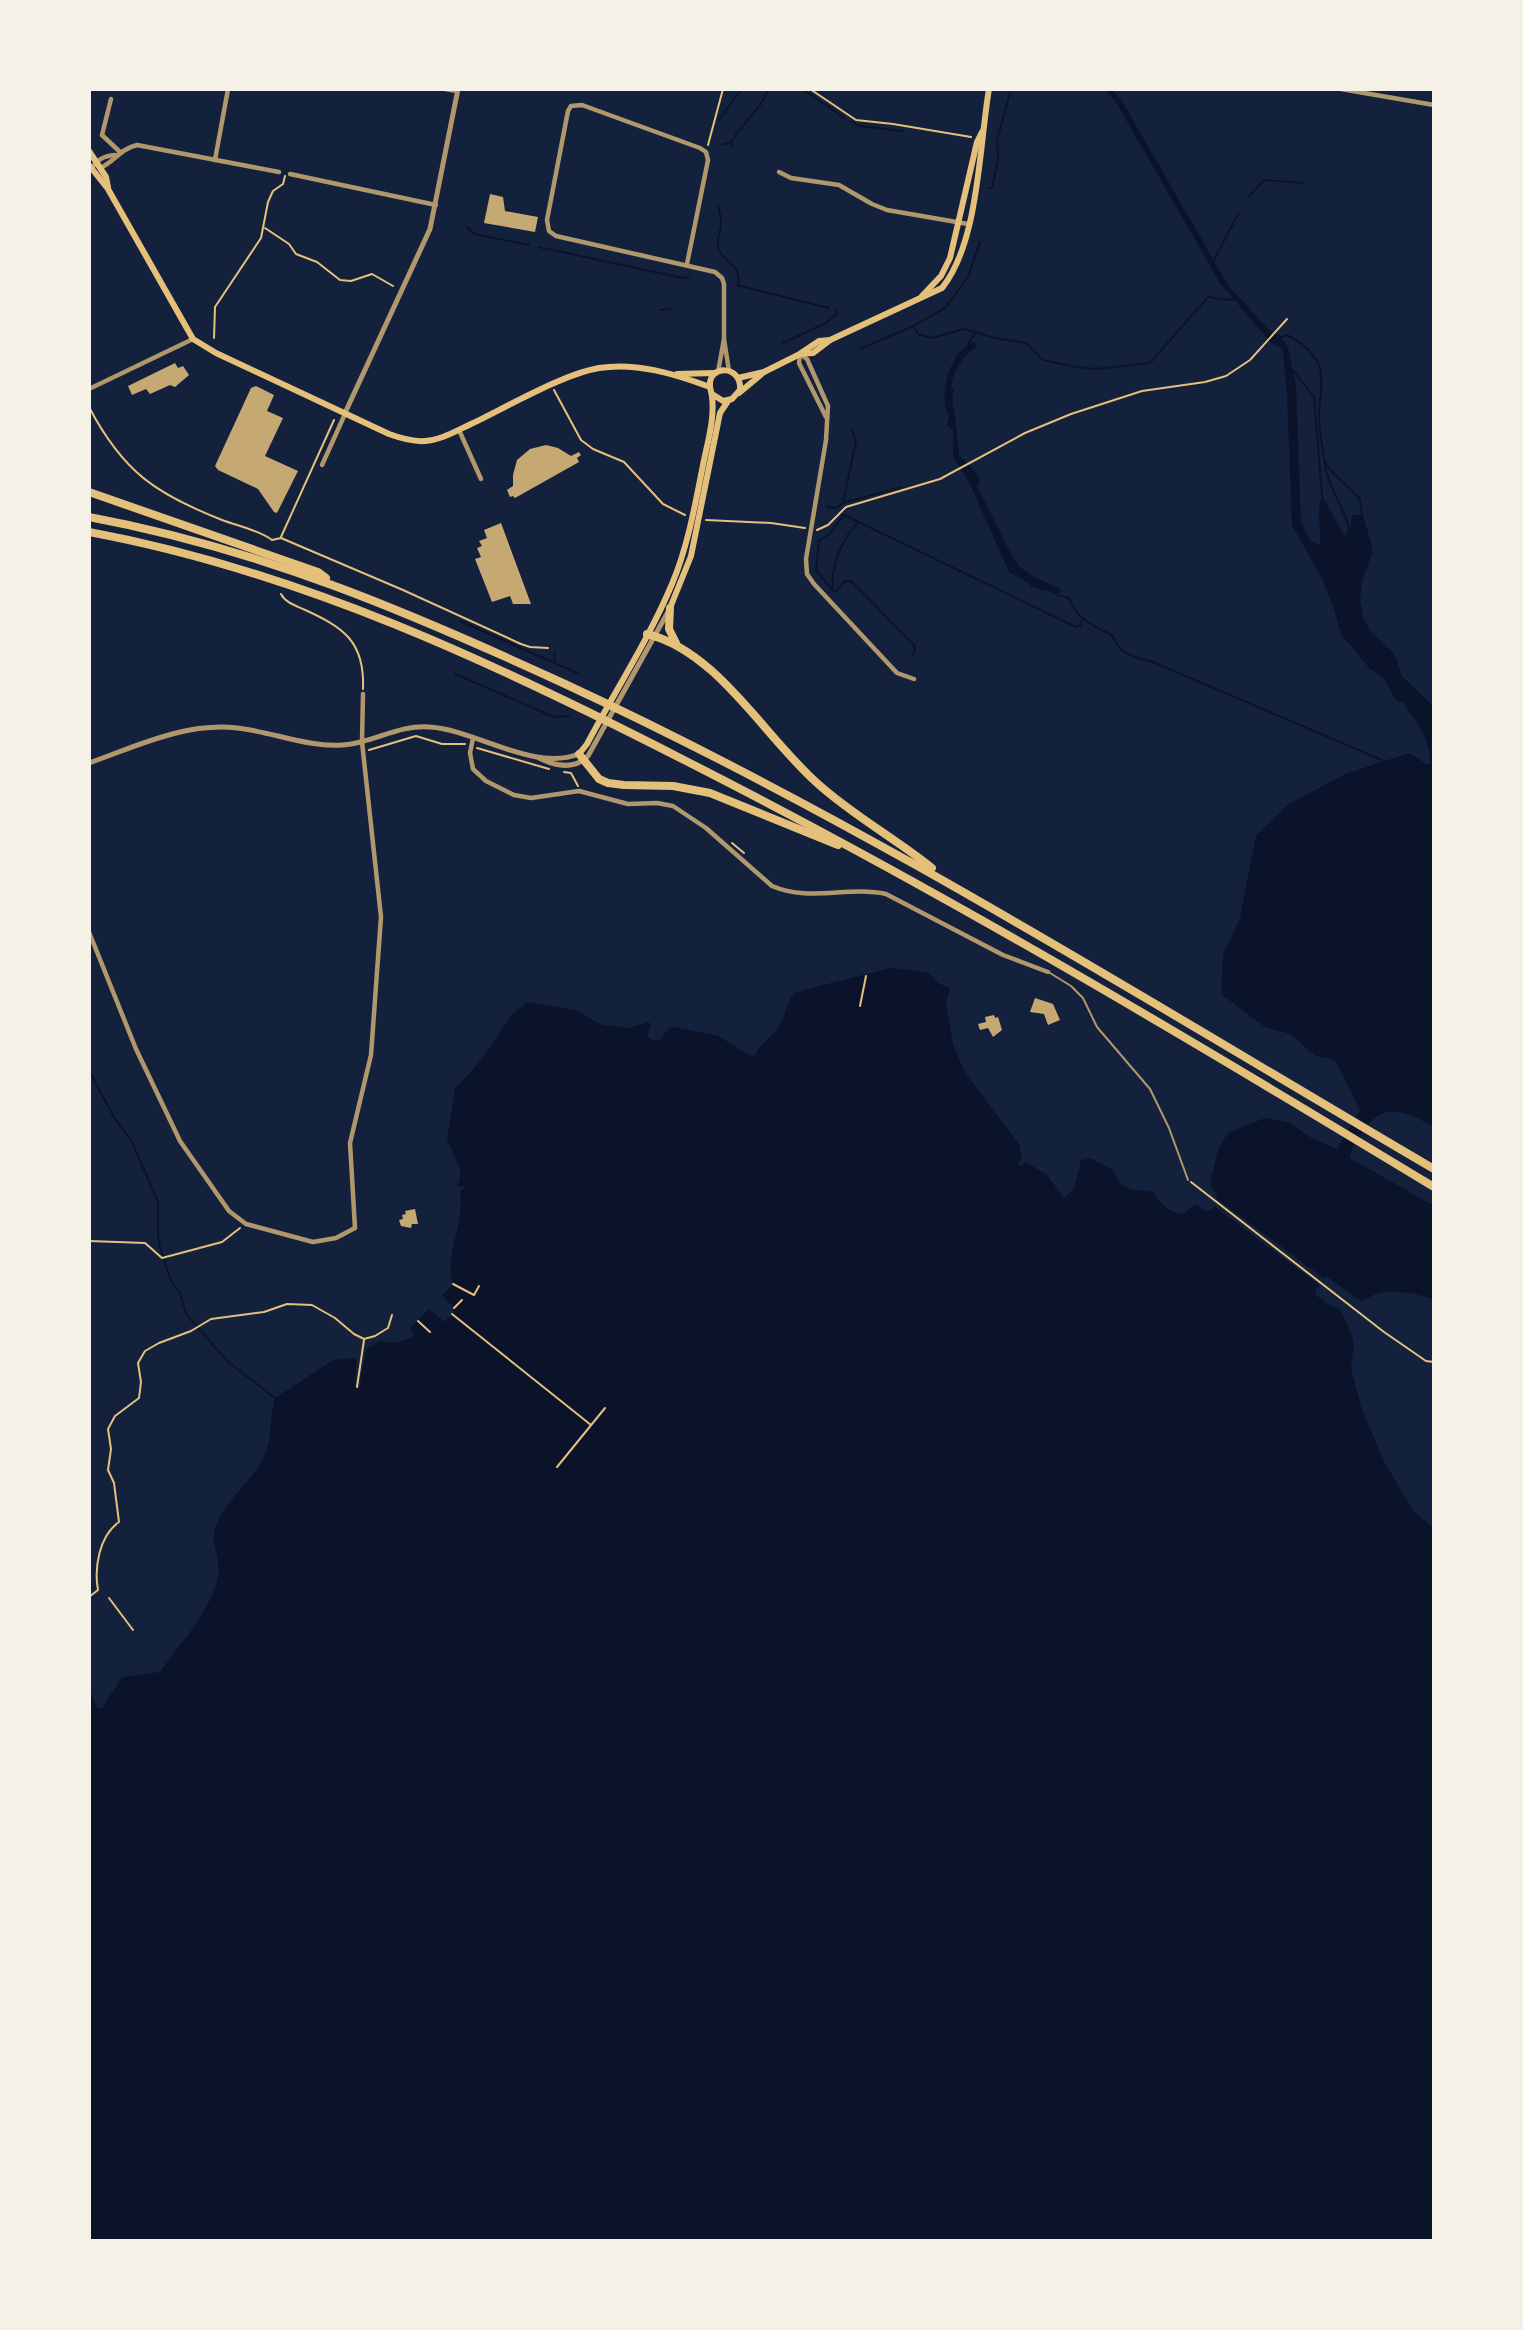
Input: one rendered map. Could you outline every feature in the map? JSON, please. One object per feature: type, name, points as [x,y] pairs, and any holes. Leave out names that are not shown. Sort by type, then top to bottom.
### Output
[{"type":"highway","points":[[89,492],[318,572],[334,583]]},
{"type":"highway","points":[[89,497],[125,505]]},
{"type":"highway","points":[[89,517],[207,543],[334,583],[430,622],[662,730],[815,808],[951,883],[1434,1169]]},
{"type":"highway","points":[[89,532],[190,554],[256,573],[361,611],[607,722],[865,855],[1052,960],[1434,1187]]},
{"type":"highway","points":[[670,608],[669,629],[678,645],[718,677],[787,754],[819,785],[902,844],[951,883]]},
{"type":"highway","points":[[650,634],[678,645]]},
{"type":"highway","points":[[581,757],[600,779],[608,783],[673,786],[710,793],[865,855]]},
{"type":"main road","points":[[738,378],[764,372],[800,354],[809,346],[830,340],[942,288],[958,262],[968,224],[977,181],[989,89]]},
{"type":"main road","points":[[921,298],[946,268],[960,222],[977,142],[982,132]]},
{"type":"main road","points":[[89,151],[92,166],[108,189],[193,340],[388,434],[412,441],[439,439],[552,386],[592,369],[608,367],[635,367],[668,374],[711,391],[719,400],[727,401]]},
{"type":"main road","points":[[92,166],[101,168],[108,189]]},
{"type":"main road","points":[[668,374],[729,371],[738,378],[738,394]]},
{"type":"main road","points":[[670,608],[685,575],[720,413],[727,401],[764,372]]},
{"type":"main road","points":[[698,506],[711,425],[711,379],[717,373]]},
{"type":"main road","points":[[581,757],[590,746],[650,634],[693,530]]},
{"type":"street","points":[[215,160],[228,89]]},
{"type":"street","points":[[322,465],[425,240],[436,205],[457,90],[445,89]]},
{"type":"street","points":[[1340,89],[1434,105]]},
{"type":"street","points":[[111,99],[102,135],[118,154]]},
{"type":"street","points":[[687,264],[708,160],[706,152],[582,105],[571,106],[547,220],[549,231],[556,236],[715,272],[722,278],[725,302],[724,339],[717,373]]},
{"type":"street","points":[[92,166],[106,156],[118,154],[137,145],[279,172]]},
{"type":"street","points":[[101,168],[118,154]]},
{"type":"street","points":[[779,172],[792,178],[839,185],[872,204],[887,209],[968,224]]},
{"type":"street","points":[[290,174],[436,205]]},
{"type":"street","points":[[724,339],[729,371]]},
{"type":"street","points":[[89,389],[193,340]]},
{"type":"street","points":[[800,354],[807,359],[827,400],[826,440],[806,559],[810,579],[897,673],[914,679]]},
{"type":"street","points":[[459,430],[481,479]]},
{"type":"street","points":[[650,634],[670,608]]},
{"type":"street","points":[[89,932],[136,1049],[180,1141],[229,1210],[246,1224],[313,1242],[336,1238],[355,1228],[350,1143],[371,1055],[382,917],[362,742],[363,694]]},
{"type":"street","points":[[89,763],[186,730],[205,727],[237,728],[323,746],[362,742],[397,730],[421,726],[448,729],[536,756],[581,757]]},
{"type":"street","points":[[473,737],[470,753],[473,769],[486,781],[514,795],[531,798],[579,791],[628,804],[657,803],[673,806],[706,828],[762,878],[783,891],[805,894],[886,894],[1003,956],[1048,972]]},
{"type":"lane","points":[[1048,972],[1071,986],[1083,998],[1097,1027],[1150,1088],[1169,1128],[1188,1180]]},
{"type":"path","points":[[706,152],[723,89]]},
{"type":"path","points":[[810,89],[856,120],[971,137]]},
{"type":"path","points":[[214,338],[215,307],[261,238],[268,202],[273,191],[283,184],[285,178]]},
{"type":"path","points":[[264,227],[289,244],[296,254],[317,262],[340,280],[351,281],[372,274],[393,286]]},
{"type":"path","points":[[820,530],[846,507],[940,480],[1025,433],[1071,414],[1142,391],[1205,382],[1226,376],[1250,360],[1287,318]]},
{"type":"path","points":[[552,386],[582,440],[593,449],[624,462],[663,504],[685,515]]},
{"type":"path","points":[[89,407],[110,442],[139,476],[165,495],[272,540],[281,538],[521,644],[548,648]]},
{"type":"path","points":[[281,538],[334,420]]},
{"type":"path","points":[[703,519],[771,523],[811,529]]},
{"type":"path","points":[[272,540],[272,549]]},
{"type":"path","points":[[281,594],[285,600],[346,632],[358,650],[363,694]]},
{"type":"path","points":[[571,773],[576,786],[587,787]]},
{"type":"path","points":[[728,839],[747,856]]},
{"type":"path","points":[[860,1006],[866,975]]},
{"type":"path","points":[[1188,1180],[1384,1332],[1426,1361],[1434,1362]]},
{"type":"path","points":[[89,1241],[145,1243],[162,1258],[222,1242],[246,1224]]},
{"type":"path","points":[[453,1284],[474,1295],[479,1286]]},
{"type":"path","points":[[454,1308],[463,1300]]},
{"type":"path","points":[[89,1597],[98,1590],[96,1575],[101,1550],[108,1533],[119,1522],[114,1483],[108,1470],[111,1449],[107,1436],[110,1423],[139,1398],[140,1356],[159,1343],[211,1320],[299,1303],[312,1306],[335,1318],[354,1334],[365,1339]]},
{"type":"path","points":[[452,1314],[591,1426]]},
{"type":"path","points":[[365,1339],[388,1328],[392,1315]]},
{"type":"path","points":[[418,1321],[430,1332]]},
{"type":"path","points":[[357,1387],[365,1339]]},
{"type":"path","points":[[557,1467],[605,1408]]},
{"type":"path","points":[[109,1598],[133,1630]]},
{"type":"water","points":[[1105,89],[1112,89],[1122,101],[1228,285],[1288,347],[1296,385],[1301,523],[1311,541],[1320,545],[1319,508],[1322,496],[1345,536],[1351,527],[1352,515],[1363,515],[1373,550],[1362,582],[1360,599],[1364,620],[1372,633],[1394,653],[1402,676],[1434,707],[1434,1127],[1404,1113],[1386,1112],[1370,1123],[1354,1145],[1350,1158],[1434,1206],[1434,1299],[1388,1292],[1362,1302],[1326,1276],[1315,1290],[1316,1295],[1340,1310],[1351,1332],[1354,1345],[1351,1368],[1362,1410],[1385,1463],[1414,1512],[1434,1528],[1434,2241],[89,2241],[89,1689],[97,1708],[102,1708],[122,1677],[160,1672],[203,1613],[218,1575],[214,1543],[217,1523],[227,1505],[254,1473],[264,1456],[275,1398],[333,1360],[357,1358],[355,1387],[359,1388],[366,1350],[379,1341],[395,1343],[413,1337],[410,1329],[429,1309],[445,1322],[452,1314],[454,1308],[442,1295],[453,1284],[451,1262],[460,1215],[460,1191],[466,1187],[457,1186],[460,1169],[447,1139],[455,1089],[481,1060],[512,1014],[528,1002],[575,1010],[602,1025],[628,1028],[649,1022],[651,1026],[647,1036],[653,1041],[661,1039],[668,1029],[674,1027],[719,1036],[745,1053],[755,1056],[779,1026],[792,995],[796,992],[890,968],[927,972],[940,984],[950,988],[946,1003],[953,1044],[965,1073],[1019,1144],[1022,1158],[1017,1164],[1021,1166],[1026,1162],[1047,1175],[1064,1198],[1074,1189],[1081,1160],[1092,1158],[1111,1169],[1124,1186],[1153,1192],[1165,1207],[1183,1214],[1196,1204],[1207,1212],[1214,1207],[1217,1195],[1211,1187],[1211,1178],[1219,1147],[1228,1133],[1265,1118],[1288,1122],[1310,1137],[1337,1149],[1360,1110],[1335,1060],[1316,1056],[1290,1034],[1265,1027],[1221,994],[1223,955],[1240,918],[1256,835],[1289,804],[1345,774],[1409,753],[1428,765],[1431,763],[1428,745],[1405,704],[1395,699],[1384,678],[1369,668],[1341,634],[1322,579],[1292,525],[1283,352],[1280,347],[1271,343],[1220,283],[1117,104]]},
{"type":"water","points":[[975,342],[976,347],[963,359],[952,384],[958,454],[976,472],[980,480],[977,486],[1011,554],[1021,568],[1060,588],[1061,591],[1057,594],[1033,586],[1009,572],[969,482],[953,457],[953,431],[947,425],[949,416],[944,398],[945,387],[959,353]]},
{"type":"pier","points":[[1213,1196],[1326,1280],[1321,1286],[1211,1204]]},
{"type":"building","points":[[490,194],[503,197],[505,211],[538,217],[535,232],[484,223]]},
{"type":"building","points":[[175,363],[178,368],[183,366],[189,375],[175,387],[170,385],[150,394],[146,389],[132,395],[128,386]]},
{"type":"building","points":[[256,386],[274,395],[267,411],[283,418],[265,456],[298,471],[277,513],[258,489],[218,470],[215,466],[251,388]]},
{"type":"building","points":[[546,445],[571,456],[579,452],[579,462],[515,498],[510,497],[507,490],[513,486],[517,460],[530,449]]},
{"type":"building","points":[[501,523],[531,604],[513,604],[510,596],[492,602],[475,559],[481,557],[477,548],[482,546],[479,541],[487,538],[484,530]]},
{"type":"building","points":[[1035,998],[1053,1004],[1060,1020],[1048,1025],[1044,1014],[1030,1012]]},
{"type":"building","points":[[994,1015],[995,1018],[998,1017],[1002,1030],[993,1037],[988,1028],[980,1030],[978,1024],[986,1022],[985,1017]]},
{"type":"building","points":[[415,1209],[418,1224],[412,1224],[411,1228],[401,1226],[399,1220],[403,1219],[405,1211]]},
{"type":"waterway","points":[[719,120],[741,89]]},
{"type":"waterway","points":[[733,148],[731,143],[735,136],[761,104],[768,89]]},
{"type":"waterway","points":[[989,188],[992,188],[998,160],[997,140],[1011,89]]},
{"type":"waterway","points":[[804,90],[844,118]]},
{"type":"waterway","points":[[851,122],[859,126],[903,131]]},
{"type":"waterway","points":[[723,144],[731,143]]},
{"type":"waterway","points":[[1249,196],[1264,180],[1304,183]]},
{"type":"waterway","points":[[718,206],[721,223],[718,249],[736,270],[738,285]]},
{"type":"waterway","points":[[1214,260],[1238,214]]},
{"type":"waterway","points":[[466,226],[474,234],[529,245]]},
{"type":"waterway","points":[[860,349],[913,326],[945,308],[968,277],[980,242]]},
{"type":"waterway","points":[[539,247],[682,278],[689,277]]},
{"type":"waterway","points":[[737,285],[829,308]]},
{"type":"waterway","points":[[913,326],[918,334],[932,338],[964,329],[1026,343],[1043,360],[1096,369],[1150,363],[1208,297],[1228,300],[1235,298]]},
{"type":"waterway","points":[[660,310],[670,309]]},
{"type":"waterway","points":[[783,343],[826,323],[836,314]]},
{"type":"waterway","points":[[968,345],[974,334]]},
{"type":"waterway","points":[[1281,337],[1287,335],[1302,345],[1315,358],[1320,368],[1319,417],[1324,459],[1329,482],[1349,530]]},
{"type":"waterway","points":[[1292,369],[1314,397],[1322,496]]},
{"type":"waterway","points":[[953,389],[951,401],[955,422]]},
{"type":"waterway","points":[[843,503],[856,441],[852,430]]},
{"type":"waterway","points":[[958,448],[961,459]]},
{"type":"waterway","points":[[1324,460],[1333,473],[1360,499],[1362,517]]},
{"type":"waterway","points":[[836,508],[843,503],[902,487]]},
{"type":"waterway","points":[[827,507],[837,508]]},
{"type":"waterway","points":[[842,514],[1076,627],[1080,626],[1082,621]]},
{"type":"waterway","points":[[843,516],[829,534],[819,541],[816,570],[833,591],[845,581],[852,582],[914,645],[915,652],[912,656]]},
{"type":"waterway","points":[[833,590],[833,572],[838,554],[858,522]]},
{"type":"waterway","points":[[1031,585],[1042,589]]},
{"type":"waterway","points":[[1057,595],[1069,598],[1081,617],[1112,635],[1119,647],[1128,654],[1153,662],[1382,760]]},
{"type":"waterway","points":[[460,621],[577,673]]},
{"type":"waterway","points":[[554,661],[555,652]]},
{"type":"waterway","points":[[455,674],[554,717],[569,716]]},
{"type":"waterway","points":[[89,1071],[114,1117],[132,1142],[158,1202],[160,1247],[186,1314],[227,1361],[275,1398]]}]
